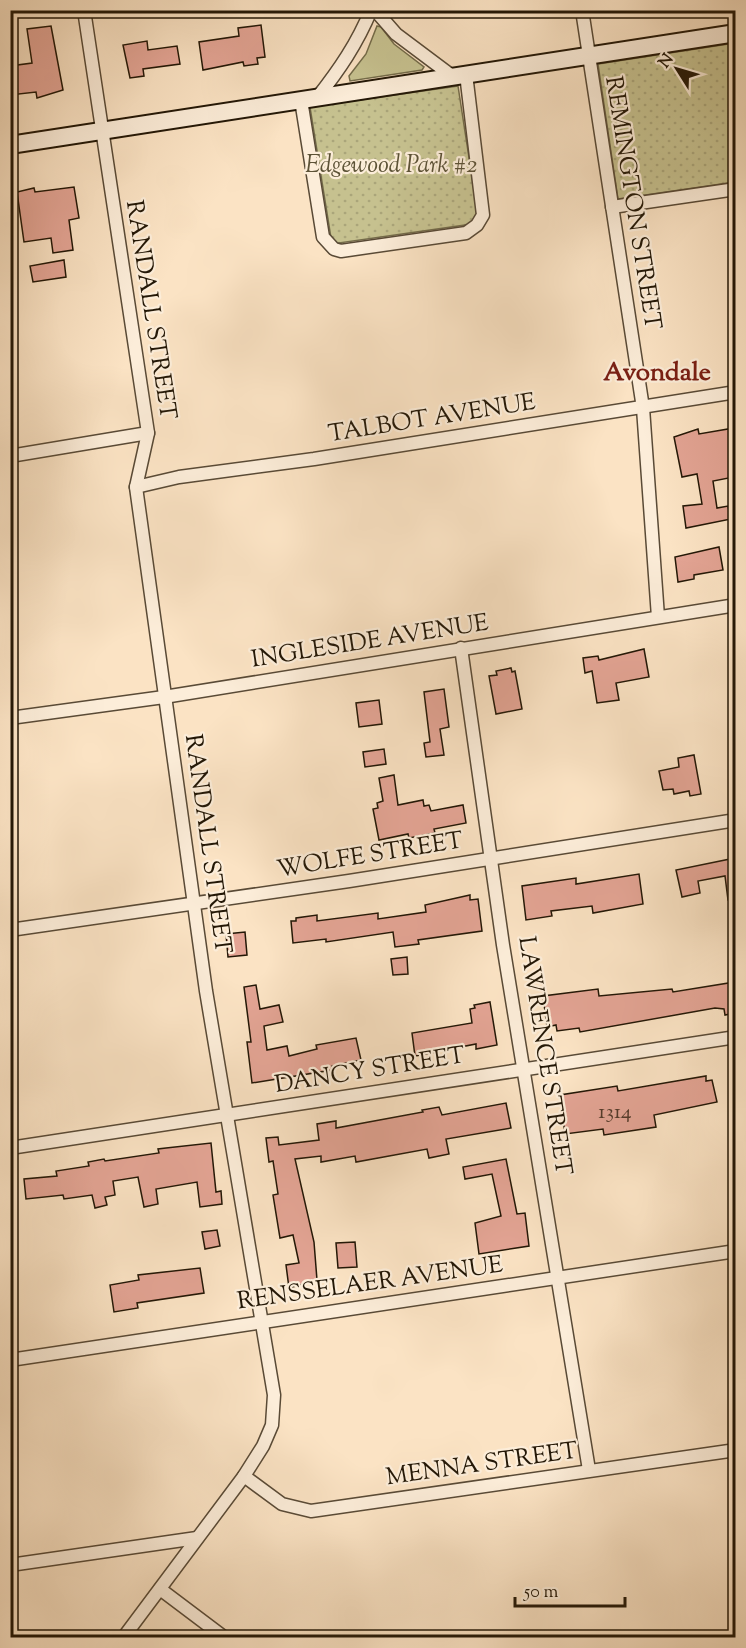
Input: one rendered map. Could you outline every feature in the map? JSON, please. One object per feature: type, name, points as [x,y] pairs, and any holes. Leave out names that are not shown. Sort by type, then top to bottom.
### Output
[{"type":"main road","points":[[10,145],[735,33]]},
{"type":"street","name":"RANDALL STREET","points":[[84,10],[148,433],[136,487],[164,697],[227,1115],[274,1395],[272,1425],[263,1446],[244,1476],[123,1638]]},
{"type":"street","points":[[373,10],[396,34],[459,75],[483,215],[477,225],[466,233],[341,251],[327,244],[323,237],[309,99],[355,45],[373,10]]},
{"type":"street","name":"REMINGTON STREET","points":[[582,10],[643,408],[658,617]]},
{"type":"street","points":[[612,207],[735,189]]},
{"type":"street","name":"TALBOT AVENUE","points":[[136,487],[179,477],[314,459],[735,392]]},
{"type":"street","points":[[10,456],[148,433]]},
{"type":"street","name":"INGLESIDE AVENUE","points":[[10,718],[164,697],[735,605]]},
{"type":"street","name":"LAWRENCE STREET","points":[[461,648],[589,1470]]},
{"type":"street","name":"WOLFE STREET","points":[[10,930],[194,904],[735,820]]},
{"type":"street","name":"DANCY STREET","points":[[10,1148],[735,1037]]},
{"type":"street","name":"RENSSELAER AVENUE","points":[[10,1360],[735,1251]]},
{"type":"street","name":"MENNA STREET","points":[[244,1476],[282,1504],[311,1511],[735,1450]]},
{"type":"street","points":[[10,1565],[197,1538]]},
{"type":"street","points":[[160,1589],[225,1638]]},
{"type":"green space","points":[[377,26],[381,27],[394,44],[424,67],[422,70],[350,81],[349,76],[366,54]]},
{"type":"green space","points":[[735,43],[735,182],[618,199],[598,64]]},
{"type":"green space","name":"Edgewood Park #2","points":[[458,86],[479,223],[332,244],[310,107]]},
{"type":"building","points":[[261,25],[265,57],[257,58],[258,64],[244,66],[243,62],[203,70],[199,42],[239,36],[238,28]]},
{"type":"building","points":[[51,26],[63,90],[37,98],[36,92],[10,95],[10,66],[32,63],[27,29]]},
{"type":"building","points":[[147,41],[148,50],[177,46],[180,64],[143,69],[144,76],[130,78],[123,45]]},
{"type":"building","points":[[74,187],[79,218],[69,220],[73,250],[53,253],[51,238],[24,242],[17,192],[34,188],[35,192]]},
{"type":"building","points":[[64,260],[66,277],[33,282],[30,266]]},
{"type":"building","points":[[734,428],[734,477],[713,481],[717,508],[728,506],[731,519],[686,528],[683,506],[702,504],[697,474],[682,477],[674,437],[698,429],[699,434]]},
{"type":"building","points":[[719,547],[723,570],[694,575],[694,579],[678,582],[675,557]]},
{"type":"building","points":[[644,649],[649,677],[616,683],[619,700],[597,703],[592,671],[585,673],[583,658],[598,656],[599,660]]},
{"type":"building","points":[[511,668],[512,672],[515,671],[522,709],[496,714],[489,676],[497,675],[496,671]]},
{"type":"building","points":[[444,689],[449,727],[440,729],[444,755],[426,757],[424,743],[430,742],[424,692]]},
{"type":"building","points":[[379,700],[382,724],[359,727],[356,703]]},
{"type":"building","points":[[384,749],[386,764],[365,767],[363,752]]},
{"type":"building","points":[[694,755],[701,794],[690,796],[689,791],[674,794],[673,789],[663,790],[659,771],[679,767],[678,758]]},
{"type":"building","points":[[394,775],[398,805],[423,800],[424,806],[429,805],[431,811],[463,805],[466,823],[434,829],[435,833],[409,838],[408,834],[379,840],[373,809],[378,808],[377,803],[383,801],[379,778]]},
{"type":"building","points":[[735,858],[735,900],[728,900],[725,876],[698,881],[700,893],[682,897],[676,870]]},
{"type":"building","points":[[639,874],[643,904],[593,913],[592,906],[551,911],[552,916],[526,920],[522,886],[576,878],[576,884]]},
{"type":"building","points":[[470,895],[470,900],[478,899],[482,931],[418,940],[419,944],[395,947],[393,932],[326,942],[326,939],[293,943],[291,921],[296,921],[296,918],[317,915],[317,921],[378,913],[378,919],[426,912],[425,905]]},
{"type":"building","points":[[245,932],[247,955],[228,957],[226,934]]},
{"type":"building","points":[[407,957],[408,974],[393,975],[391,959]]},
{"type":"building","points":[[735,982],[735,1013],[725,1015],[724,1009],[715,1008],[580,1032],[579,1028],[557,1031],[556,1025],[547,1027],[543,996],[598,989],[599,996],[672,989],[673,992]]},
{"type":"building","points":[[256,985],[260,1009],[279,1005],[283,1022],[264,1026],[267,1050],[287,1046],[289,1056],[317,1049],[316,1045],[356,1038],[361,1060],[332,1066],[332,1070],[252,1083],[247,1042],[251,1042],[244,987]]},
{"type":"building","points":[[490,1002],[497,1045],[476,1049],[476,1044],[415,1056],[412,1033],[472,1023],[470,1009],[475,1008],[474,1005]]},
{"type":"building","points":[[706,1076],[706,1081],[712,1080],[717,1102],[654,1115],[656,1127],[604,1135],[603,1129],[565,1134],[560,1095],[617,1086],[618,1091]]},
{"type":"building","points":[[506,1103],[511,1128],[446,1139],[449,1154],[429,1158],[427,1149],[356,1162],[355,1156],[321,1162],[321,1156],[295,1159],[314,1242],[317,1280],[289,1288],[286,1265],[299,1263],[293,1235],[280,1238],[273,1195],[278,1194],[273,1161],[269,1162],[266,1138],[278,1137],[279,1145],[319,1140],[317,1124],[336,1121],[336,1128],[439,1107],[442,1115]]},
{"type":"building","points":[[211,1143],[216,1192],[221,1191],[222,1204],[200,1207],[197,1182],[156,1189],[158,1204],[144,1207],[138,1177],[113,1181],[115,1195],[105,1197],[107,1205],[95,1208],[92,1195],[64,1199],[63,1195],[26,1199],[24,1179],[57,1176],[56,1171],[89,1166],[88,1162],[159,1153],[158,1149]]},
{"type":"building","points":[[506,1159],[517,1214],[525,1213],[529,1246],[479,1254],[475,1223],[501,1216],[492,1174],[465,1179],[463,1167]]},
{"type":"building","points":[[217,1230],[220,1246],[205,1249],[202,1232]]},
{"type":"building","points":[[355,1242],[357,1267],[338,1268],[336,1243]]},
{"type":"building","points":[[200,1268],[204,1293],[137,1303],[138,1308],[114,1312],[110,1285],[139,1280],[138,1275]]},
{"type":"district","name":"Avondale","points":[[657,373]]}]
